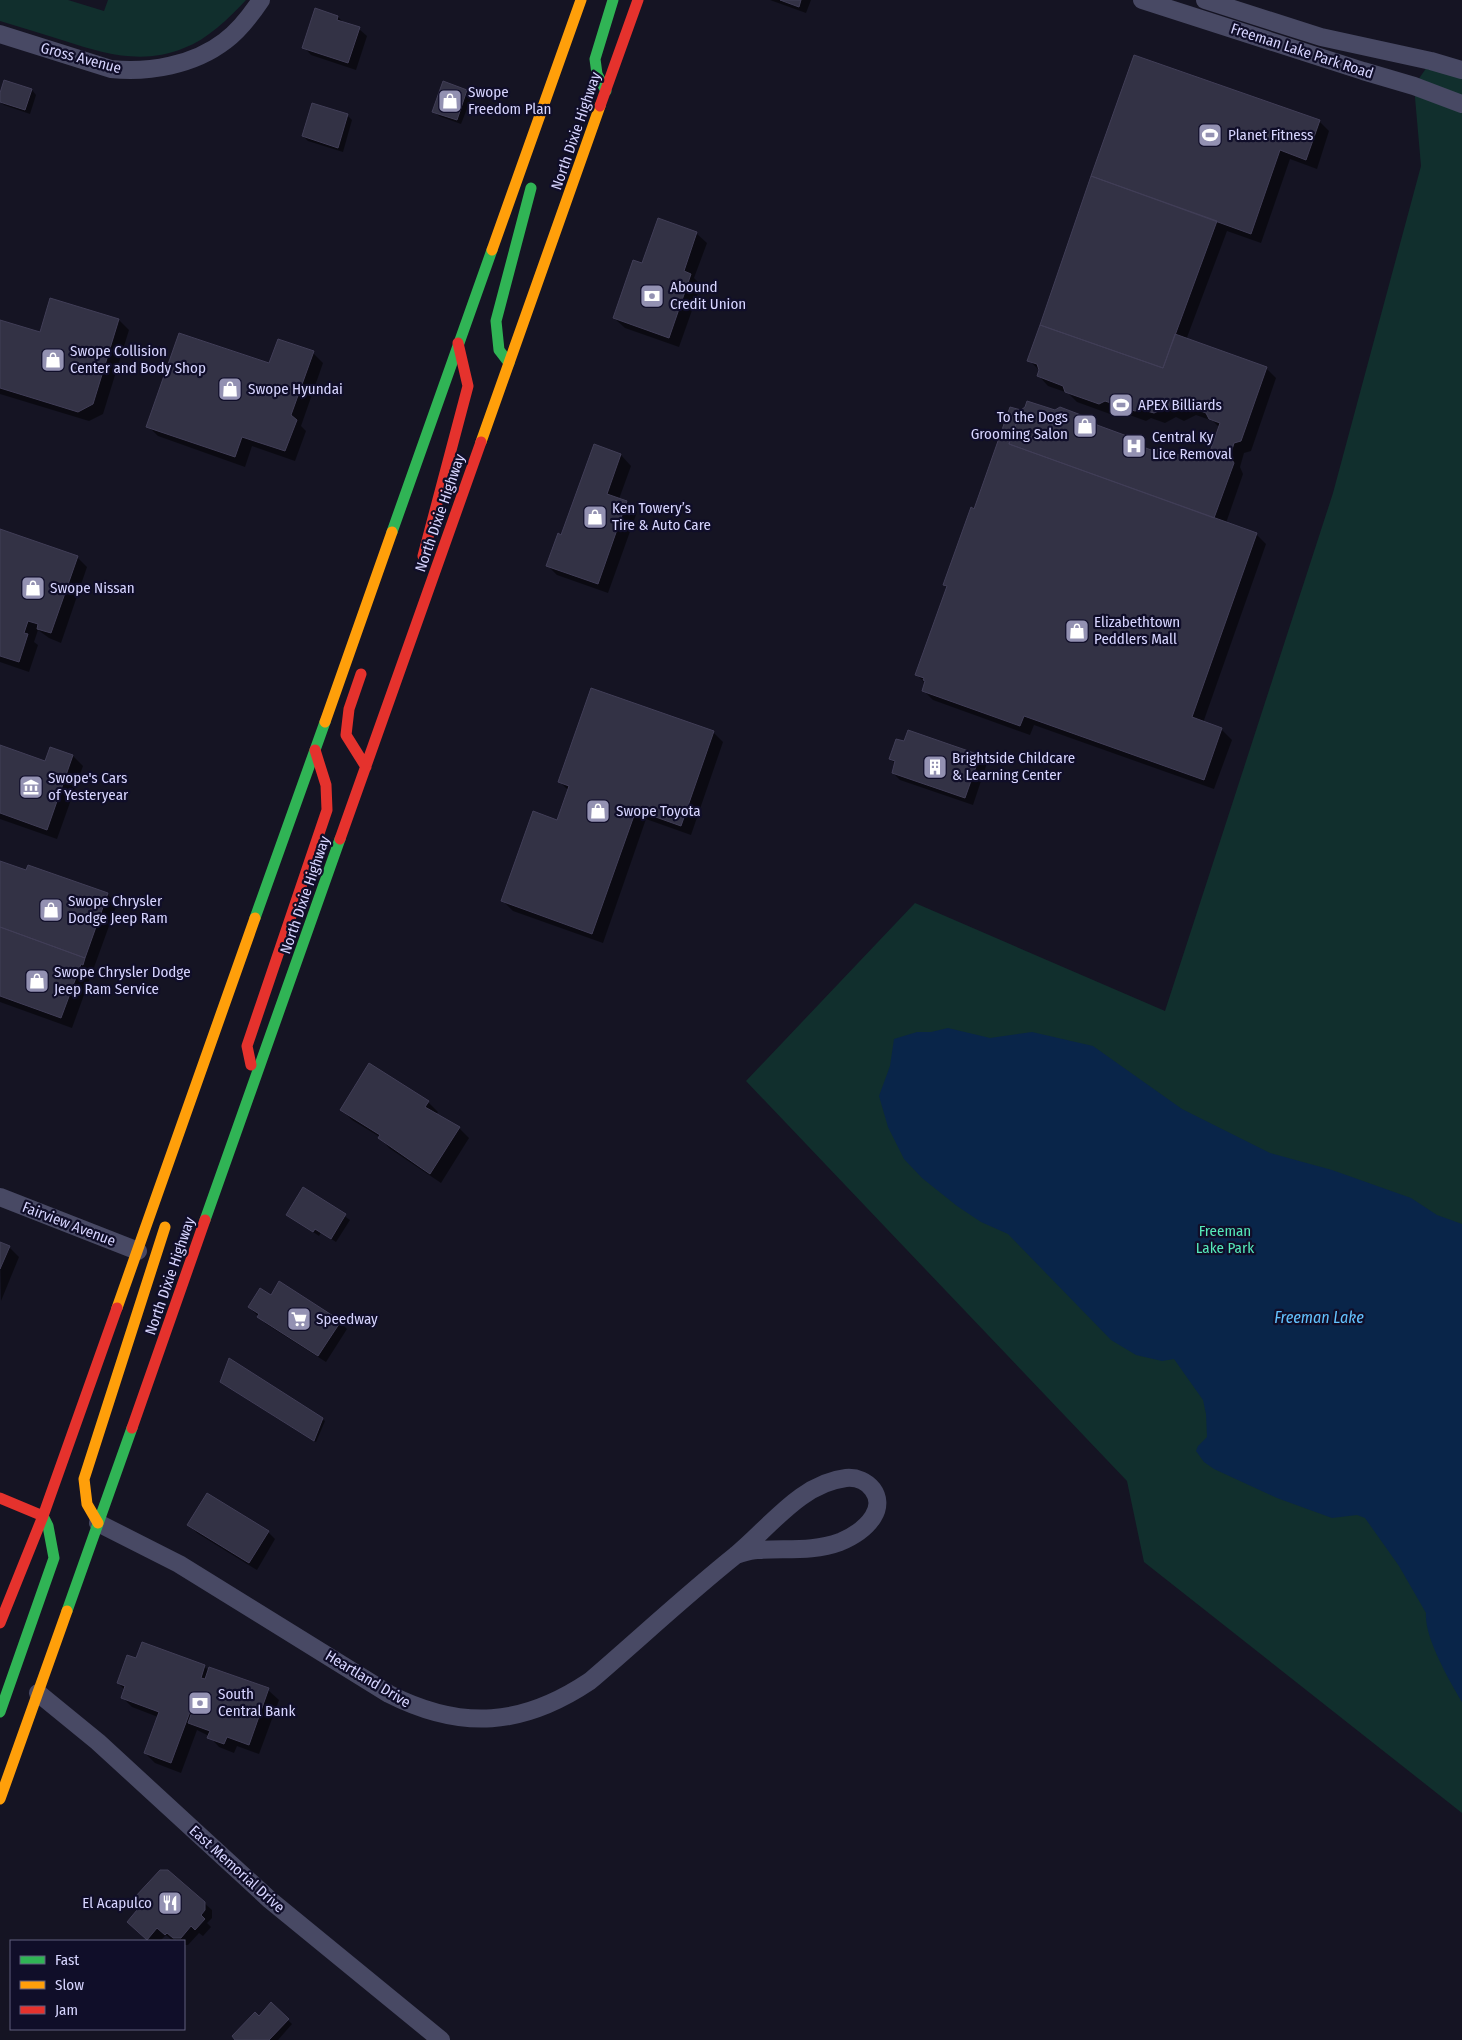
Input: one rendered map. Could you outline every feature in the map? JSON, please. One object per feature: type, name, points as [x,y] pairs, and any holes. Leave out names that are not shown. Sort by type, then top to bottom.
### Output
[{"type":"main road","points":[[606,91],[597,74],[596,59],[613,0]]},
{"type":"main road","name":"North Dixie Highway","points":[[0,1799],[638,0]]},
{"type":"main road","points":[[579,5],[584,26]]},
{"type":"main road","points":[[0,1623],[43,1516],[138,1251],[579,5]]},
{"type":"main road","points":[[509,363],[499,350],[496,321],[535,175]]},
{"type":"main road","points":[[418,569],[425,551],[468,386],[458,343]]},
{"type":"main road","points":[[407,488],[415,505]]},
{"type":"main road","points":[[364,664],[349,709],[346,735],[366,766]]},
{"type":"main road","points":[[368,727],[374,746]]},
{"type":"main road","points":[[255,1078],[247,1046],[327,810],[326,785],[315,750]]},
{"type":"main road","points":[[232,986],[235,1009]]},
{"type":"main road","points":[[98,1523],[88,1504],[84,1479],[169,1216]]},
{"type":"main road","points":[[0,1498],[43,1516],[48,1526],[54,1558],[0,1712]]},
{"type":"street","name":"Gross Avenue","points":[[0,34],[111,69],[129,71],[164,66],[202,54],[224,42],[249,17],[261,0]]},
{"type":"street","name":"Freeman Lake Park Road","points":[[1142,0],[1414,86],[1462,104]]},
{"type":"street","name":"Freeman Lake Park Road","points":[[1205,0],[1321,37],[1431,61],[1462,70]]},
{"type":"street","name":"Fairview Avenue","points":[[0,1197],[138,1251]]},
{"type":"street","name":"Heartland Drive","points":[[98,1523],[179,1564],[389,1694],[413,1706],[439,1714],[466,1718],[520,1715],[545,1707],[569,1695],[590,1681],[736,1555],[774,1519],[801,1498],[827,1483],[844,1479],[861,1480],[870,1486],[876,1495],[878,1506],[874,1517],[865,1526],[841,1541],[812,1548],[756,1550],[736,1555]]},
{"type":"street","name":"East Memorial Drive","points":[[38,1693],[98,1742],[270,1900],[441,2040]]},
{"type":"green space","points":[[0,0],[68,0],[104,11],[108,0],[246,0],[217,28],[193,44],[169,53],[139,57],[95,50],[0,21]]},
{"type":"green space","name":"Freeman Lake Park","points":[[1431,61],[1462,72],[1462,1813],[1144,1562],[1127,1481],[746,1081],[915,903],[1165,1011],[1333,493],[1421,166],[1414,86]]},
{"type":"water","name":"Freeman Lake","points":[[948,1028],[990,1038],[1032,1032],[1093,1046],[1182,1109],[1270,1153],[1332,1170],[1411,1198],[1437,1215],[1462,1224],[1462,1702],[1433,1646],[1426,1623],[1426,1613],[1399,1566],[1365,1518],[1357,1515],[1332,1518],[1277,1498],[1214,1469],[1204,1462],[1196,1451],[1198,1446],[1207,1437],[1203,1400],[1174,1359],[1162,1361],[1136,1355],[1111,1340],[1008,1234],[981,1222],[957,1206],[922,1178],[904,1159],[888,1127],[879,1096],[890,1066],[894,1039],[917,1032],[931,1032]]},
{"type":"building","points":[[780,0],[801,0],[799,7]]},
{"type":"building","points":[[315,8],[338,16],[337,20],[360,27],[348,63],[302,48]]},
{"type":"building","name":"Planet Fitness","points":[[1134,55],[1320,120],[1306,160],[1280,150],[1251,234],[1091,176]]},
{"type":"building","points":[[4,80],[32,89],[25,110],[0,102],[0,93]]},
{"type":"building","name":"Swope Freedom Plan","points":[[443,81],[467,90],[457,120],[432,112]]},
{"type":"building","points":[[312,103],[348,114],[338,148],[302,136]]},
{"type":"building","points":[[1091,176],[1217,221],[1163,368],[1040,325]]},
{"type":"building","name":"Abound Credit Union","points":[[658,218],[697,232],[684,271],[691,274],[669,338],[613,318],[633,260],[642,263]]},
{"type":"building","name":"Swope Collision Center and Body Shop","points":[[50,298],[119,319],[93,404],[78,412],[0,388],[0,320],[40,332]]},
{"type":"building","points":[[1040,325],[1163,368],[1175,334],[1267,367],[1241,441],[1234,443],[1230,456],[1234,463],[1214,518],[1009,444],[1021,410],[1025,407],[1027,401],[1055,410],[1060,407],[1094,420],[1097,425],[1127,436],[1129,442],[1154,451],[1160,448],[1190,459],[1196,456],[1207,460],[1220,423],[1209,419],[1206,413],[1185,405],[1174,411],[1165,408],[1154,413],[1140,409],[1135,411],[1105,401],[1099,404],[1065,392],[1063,386],[1037,376],[1039,370],[1037,364],[1027,361]]},
{"type":"building","name":"Swope Hyundai","points":[[179,333],[269,363],[278,339],[314,351],[291,415],[297,420],[285,451],[242,437],[235,457],[146,427]]},
{"type":"building","name":"Elizabethtown Peddlers Mall","points":[[1010,407],[1021,410],[1009,444],[1257,533],[1192,717],[1222,728],[1204,780],[1024,716],[1020,726],[922,691],[924,678],[915,675],[947,586],[943,585],[971,507],[974,509]]},
{"type":"building","name":"Ken Towery’s Tire & Auto Care","points":[[594,444],[621,454],[607,494],[627,501],[598,584],[546,566],[558,533],[561,535]]},
{"type":"building","name":"Swope Nissan","points":[[0,529],[78,556],[51,633],[37,629],[38,624],[28,621],[24,633],[28,634],[19,662],[0,656]]},
{"type":"building","name":"Swope Toyota","points":[[591,688],[714,731],[681,826],[636,810],[592,934],[501,901],[533,811],[557,820],[569,786],[558,782]]},
{"type":"building","name":"Brightside Childcare & Learning Center","points":[[908,730],[980,755],[965,798],[892,773],[895,761],[889,759],[896,739],[904,741]]},
{"type":"building","name":"Swope's Cars of Yesteryear","points":[[0,745],[45,761],[50,747],[73,755],[47,830],[0,813]]},
{"type":"building","name":"Swope Chrysler Dodge Jeep Ram","points":[[0,861],[26,870],[28,865],[108,893],[85,958],[0,927]]},
{"type":"building","name":"Swope Chrysler Dodge Jeep Ram Service","points":[[0,927],[85,958],[61,1018],[0,996]]},
{"type":"building","points":[[369,1063],[429,1101],[425,1107],[460,1127],[430,1174],[378,1138],[380,1135],[340,1110]]},
{"type":"building","points":[[303,1187],[346,1214],[331,1239],[315,1229],[313,1232],[286,1215]]},
{"type":"building","points":[[0,1242],[10,1246],[0,1269]]},
{"type":"building","name":"Speedway","points":[[279,1281],[341,1321],[318,1356],[257,1317],[259,1314],[248,1307],[260,1288],[271,1295]]},
{"type":"building","points":[[229,1358],[323,1418],[314,1441],[220,1382]]},
{"type":"building","points":[[207,1493],[269,1531],[249,1563],[187,1525]]},
{"type":"building","name":"South Central Bank","points":[[142,1642],[205,1665],[201,1678],[205,1679],[209,1667],[269,1688],[249,1745],[227,1737],[224,1744],[207,1738],[210,1731],[188,1723],[193,1709],[191,1709],[171,1763],[144,1753],[159,1712],[121,1698],[125,1686],[117,1683],[127,1655],[136,1658]]},
{"type":"building","name":"El Acapulco","points":[[160,1870],[168,1870],[205,1902],[205,1910],[201,1915],[205,1919],[195,1930],[191,1926],[181,1938],[173,1938],[167,1933],[165,1935],[157,1928],[147,1940],[127,1922],[137,1910],[135,1897]]},
{"type":"building","points":[[271,2002],[289,2019],[269,2040],[235,2040],[232,2036],[255,2012],[259,2016]]},
{"type":"traffic: fast","points":[[606,91],[597,74],[595,59],[613,0]]},
{"type":"traffic: fast","points":[[509,363],[499,350],[496,321],[531,188]]},
{"type":"traffic: fast","points":[[392,532],[492,250]]},
{"type":"traffic: fast","points":[[255,918],[325,722]]},
{"type":"traffic: fast","points":[[205,1220],[340,839]]},
{"type":"traffic: fast","points":[[67,1611],[132,1428]]},
{"type":"traffic: fast","points":[[0,1712],[54,1558],[48,1526],[43,1516]]},
{"type":"traffic: slow","points":[[492,250],[581,0]]},
{"type":"traffic: slow","points":[[481,442],[600,106]]},
{"type":"traffic: slow","points":[[325,722],[392,532]]},
{"type":"traffic: slow","points":[[117,1308],[255,918]]},
{"type":"traffic: slow","points":[[98,1523],[87,1504],[84,1479],[165,1227]]},
{"type":"traffic: slow","points":[[0,1799],[67,1611]]},
{"type":"traffic: jam","points":[[600,106],[638,0]]},
{"type":"traffic: jam","points":[[423,556],[468,386],[458,343]]},
{"type":"traffic: jam","points":[[340,839],[481,442]]},
{"type":"traffic: jam","points":[[361,674],[349,709],[346,735],[366,767]]},
{"type":"traffic: jam","points":[[251,1065],[247,1046],[327,810],[326,785],[315,750]]},
{"type":"traffic: jam","points":[[132,1428],[205,1220]]},
{"type":"traffic: jam","points":[[0,1623],[43,1516],[117,1308]]},
{"type":"traffic: jam","points":[[0,1498],[43,1516]]},
{"type":"place","name":"Swope Freedom Plan","points":[[450,101]]},
{"type":"place","name":"Planet Fitness","points":[[1210,135]]},
{"type":"place","name":"Abound Credit Union","points":[[652,296]]},
{"type":"place","name":"Swope Collision Center and Body Shop","points":[[53,360]]},
{"type":"place","name":"Swope Hyundai","points":[[230,389]]},
{"type":"place","name":"APEX Billiards","points":[[1121,405]]},
{"type":"place","name":"To the Dogs Grooming Salon","points":[[1085,426]]},
{"type":"place","name":"Central Ky Lice Removal","points":[[1134,446]]},
{"type":"place","name":"Ken Towery’s Tire & Auto Care","points":[[595,517]]},
{"type":"place","name":"Swope Nissan","points":[[33,588]]},
{"type":"place","name":"Elizabethtown Peddlers Mall","points":[[1077,631]]},
{"type":"place","name":"Brightside Childcare & Learning Center","points":[[935,767]]},
{"type":"place","name":"Swope's Cars of Yesteryear","points":[[31,787]]},
{"type":"place","name":"Swope Toyota","points":[[598,811]]},
{"type":"place","name":"Swope Chrysler Dodge Jeep Ram","points":[[51,910]]},
{"type":"place","name":"Swope Chrysler Dodge Jeep Ram Service","points":[[37,981]]},
{"type":"place","name":"Speedway","points":[[299,1319]]},
{"type":"place","name":"South Central Bank","points":[[200,1703]]},
{"type":"place","name":"El Acapulco","points":[[170,1903]]}]
